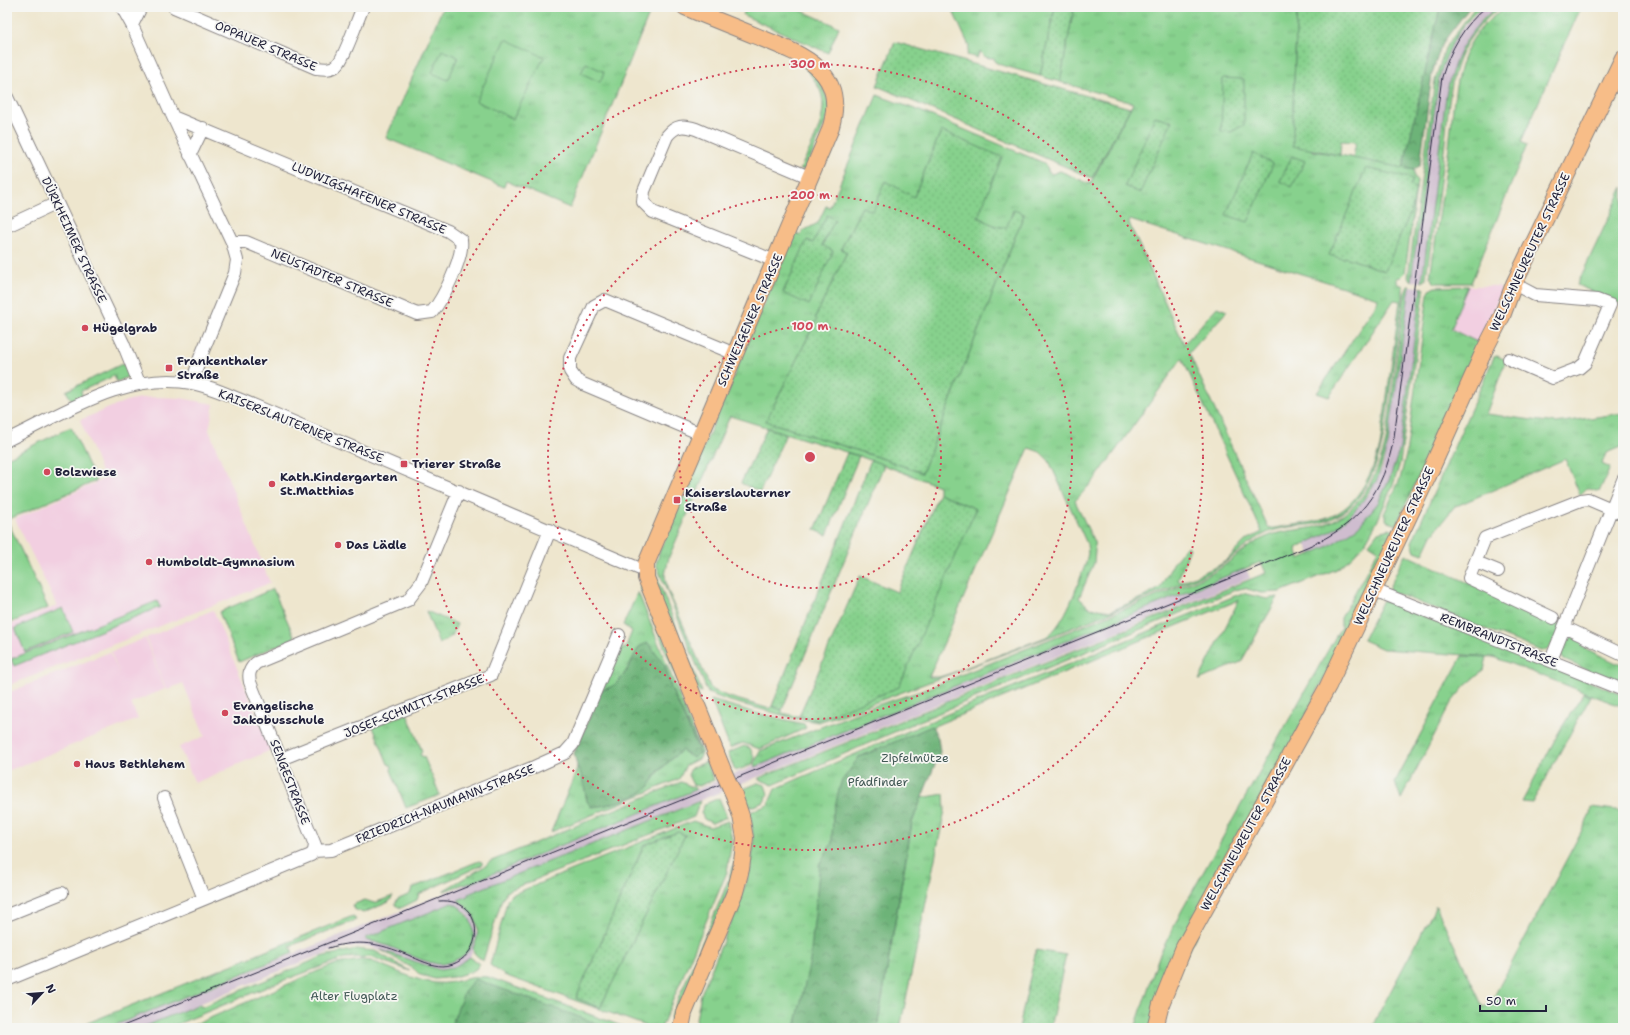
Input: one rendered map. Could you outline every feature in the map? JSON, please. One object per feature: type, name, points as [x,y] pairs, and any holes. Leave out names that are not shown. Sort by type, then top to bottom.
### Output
[{"type":"main road","name":"SCHWEIGENER STRASSE","points":[[645,571],[648,558],[830,130],[835,112],[832,89],[819,69],[811,61],[796,53],[685,7]]},
{"type":"main road","name":"WELSCHNEUREUTER STRASSE","points":[[1154,1028],[1161,1004],[1174,971],[1195,925],[1328,686],[1428,476],[1484,351],[1502,316],[1514,284],[1623,58]]},
{"type":"main road","points":[[645,571],[734,795],[741,816],[745,838],[742,869],[684,1013],[681,1028]]},
{"type":"street","points":[[122,7],[132,25],[190,155],[232,242],[237,260],[235,273],[200,358],[192,383]]},
{"type":"street","points":[[132,25],[141,7]]},
{"type":"street","name":"OPPAUER STRASSE","points":[[174,7],[316,68],[329,69],[337,65],[340,61],[363,7]]},
{"type":"street","name":"DÜRKHEIMER STRASSE","points":[[7,97],[140,384]]},
{"type":"street","name":"LUDWIGSHAFENER STRASSE","points":[[173,117],[203,128],[448,231],[458,238],[462,246],[460,256],[439,304],[432,312]]},
{"type":"street","points":[[775,261],[653,212],[643,202],[644,191],[667,136],[672,130],[682,125],[696,129],[809,177]]},
{"type":"street","points":[[190,155],[203,128]]},
{"type":"street","points":[[7,226],[57,203]]},
{"type":"street","name":"NEUSTADTER STRASSE","points":[[232,242],[246,242],[417,314],[432,312]]},
{"type":"street","points":[[1509,359],[1552,378],[1579,368],[1585,363],[1610,305],[1597,300],[1535,295],[1514,284]]},
{"type":"street","points":[[701,434],[576,380],[570,371],[570,358],[594,306],[605,300],[735,354]]},
{"type":"street","name":"KAISERSLAUTERNER STRASSE","points":[[7,440],[99,396],[140,384],[159,382],[192,383],[241,400],[645,571]]},
{"type":"street","points":[[1551,660],[1623,480]]},
{"type":"street","name":"SENGESTRASSE","points":[[314,851],[315,845],[250,682],[249,674],[251,668],[256,663],[408,600],[421,583],[459,492]]},
{"type":"street","points":[[1553,618],[1469,578],[1485,538],[1581,500],[1588,499],[1623,514]]},
{"type":"street","name":"JOSEF-SCHMITT-STRASSE","points":[[281,760],[491,674],[550,530]]},
{"type":"street","points":[[1476,562],[1498,571]]},
{"type":"street","name":"REMBRANDTSTRASSE","points":[[1374,590],[1623,690]]},
{"type":"street","points":[[1564,628],[1623,655]]},
{"type":"street","name":"FRIEDRICH-NAUMANN-STRASSE","points":[[7,980],[311,855],[314,851],[330,850],[565,753],[573,744],[619,635]]},
{"type":"street","points":[[164,798],[204,899]]},
{"type":"street","points":[[7,915],[62,893]]},
{"type":"shaded area","points":[[1481,7],[1498,7],[1483,18],[1465,41],[1450,78],[1422,282],[1411,281],[1439,78],[1447,53],[1455,38]]},
{"type":"shaded area","points":[[1410,286],[1421,287],[1400,448],[1390,478],[1378,503],[1358,527],[1339,541],[1311,555],[1305,543],[1340,525],[1369,494],[1382,469],[1388,444]]},
{"type":"shaded area","points":[[1468,286],[1499,286],[1502,290],[1479,343],[1451,329]]},
{"type":"shaded area","name":"Humboldt-Gymnasium","points":[[140,398],[180,398],[214,404],[209,430],[270,583],[7,686],[7,626],[57,606],[15,519],[104,479],[80,420],[126,401]]},
{"type":"shaded area","points":[[1246,568],[1250,578],[468,894],[468,896],[458,901],[469,910],[475,920],[477,937],[470,957],[453,968],[440,970],[432,969],[367,946],[345,947],[307,960],[140,1028],[108,1028],[453,890],[695,790]],"holes":[[[452,903],[468,914],[473,928],[472,943],[468,951],[459,959],[437,964],[394,948],[366,940]]]},
{"type":"shaded area","name":"Evangelische Jakobusschule","points":[[213,610],[271,750],[195,783],[179,747],[205,736],[183,683],[166,690],[146,638]]},
{"type":"shaded area","points":[[145,638],[165,689],[131,703],[138,719],[7,771],[7,693],[110,652],[120,676],[111,652]]},
{"type":"green space","points":[[443,7],[652,7],[570,208],[506,181],[504,187],[386,138]]},
{"type":"green space","points":[[746,7],[793,7],[839,27],[828,53],[743,15]]},
{"type":"green space","points":[[951,7],[1055,7],[1040,76],[1001,65],[995,62],[994,58],[982,55],[980,51],[977,58],[967,55],[969,46]]},
{"type":"green space","points":[[1055,7],[1074,7],[1060,82],[1040,76]]},
{"type":"green space","points":[[1074,7],[1297,7],[1293,109],[1312,151],[1414,170],[1414,176],[1417,182],[1405,273],[1401,277],[1397,278],[1397,283],[1403,286],[1403,297],[1384,434],[1377,461],[1366,487],[1348,508],[1337,516],[1317,524],[1283,528],[1269,532],[1253,541],[1224,563],[1209,573],[1054,635],[847,713],[818,722],[793,718],[726,700],[708,693],[656,564],[658,555],[794,233],[800,235],[803,231],[818,223],[826,206],[830,207],[877,95],[920,111],[1044,163],[1048,169],[1048,172],[1052,174],[1060,171],[1090,184],[1133,103],[1060,82]],"holes":[[[941,131],[978,217],[995,226],[1007,228],[1013,210],[1024,214],[922,473],[887,460],[766,421],[817,319],[815,318],[847,252],[841,249],[862,207],[872,212],[914,197]],[[1413,179],[1410,187],[1415,188],[1385,271],[1345,257]],[[835,219],[822,246],[833,251],[783,292],[808,240],[813,243]],[[1130,220],[1378,298],[1377,303],[1317,393],[1329,397],[1394,300],[1400,301],[1380,447],[1370,473],[1357,496],[1338,513],[1326,519],[1269,529],[1189,353],[1227,311],[1217,307],[1184,344],[1129,223]],[[1182,358],[1262,532],[1245,541],[1227,560],[1218,566],[1181,582],[1178,580],[1190,548],[1187,546],[1174,562],[1160,588],[1148,595],[1111,611],[1090,608],[1079,598],[1094,563],[1094,542],[1075,501],[1096,478]],[[730,416],[859,456],[939,486],[939,493],[976,509],[817,720],[782,713],[782,710],[772,706],[770,709],[726,696],[711,689],[667,588],[665,575],[669,557]],[[1029,448],[1040,452],[1049,461],[1087,544],[1088,553],[1086,563],[1070,603],[1059,623],[1046,637],[939,677],[929,677]]]},
{"type":"green space","points":[[1297,7],[1440,7],[1403,168],[1353,158],[1356,142],[1341,141],[1340,155],[1293,146]]},
{"type":"green space","points":[[1440,7],[1470,7],[1447,37],[1440,49],[1432,74],[1420,165],[1414,170],[1403,168]]},
{"type":"green space","points":[[1475,7],[1481,7],[1460,30],[1450,48],[1439,78],[1411,281],[1408,277],[1435,80],[1445,48]]},
{"type":"green space","points":[[1498,7],[1501,7],[1483,22],[1470,38],[1461,54],[1455,72],[1448,109],[1442,167],[1426,280],[1422,282],[1449,82],[1457,57],[1470,35],[1487,16]]},
{"type":"green space","points":[[1508,7],[1581,7],[1521,142],[1527,145],[1471,283],[1435,283],[1430,277],[1448,154],[1455,91],[1459,72],[1466,53],[1475,36],[1489,20]]},
{"type":"green space","points":[[506,39],[544,57],[513,119],[476,101]]},
{"type":"green space","points":[[895,42],[1130,108],[1092,178],[877,86]]},
{"type":"green space","points":[[442,50],[458,57],[448,80],[432,73]]},
{"type":"green space","points":[[799,61],[818,74],[831,109],[806,169],[800,170],[814,140],[822,118],[823,107],[822,96],[818,86],[812,76]]},
{"type":"green space","points":[[586,63],[604,72],[600,82],[581,73]]},
{"type":"green space","points":[[1223,78],[1244,79],[1244,125],[1231,132],[1221,131]]},
{"type":"green space","points":[[1155,116],[1172,121],[1140,193],[1125,186]]},
{"type":"green space","points":[[941,131],[1002,157],[978,217],[995,226],[1006,228],[1014,210],[1024,214],[922,473],[887,460],[766,421],[817,319],[815,318],[847,252],[841,249],[862,207],[873,211],[885,181],[914,197]]},
{"type":"green space","points":[[1253,153],[1273,164],[1248,222],[1226,215]]},
{"type":"green space","points":[[1292,156],[1305,161],[1292,187],[1280,181]]},
{"type":"green space","points":[[1366,168],[1413,179],[1410,186],[1416,188],[1412,209],[1385,271],[1345,257],[1344,259],[1329,255]]},
{"type":"green space","points":[[1623,187],[1623,305],[1577,285]]},
{"type":"green space","points":[[827,215],[835,220],[822,245],[833,251],[809,305],[783,293],[807,240],[813,243]]},
{"type":"green space","points":[[1408,286],[1410,286],[1388,444],[1377,480],[1359,506],[1340,525],[1296,548],[1299,559],[1329,546],[1358,527],[1378,503],[1390,478],[1400,448],[1421,287],[1424,289],[1424,294],[1400,463],[1394,482],[1377,522],[1365,543],[1352,557],[1337,569],[1280,592],[1261,593],[1244,588],[1235,590],[917,722],[773,785],[759,779],[1266,573],[1261,562],[755,767],[754,764],[760,751],[877,705],[921,691],[1209,575],[1248,547],[1268,536],[1281,532],[1315,527],[1330,522],[1343,515],[1354,506],[1363,495],[1377,470],[1382,456],[1386,441],[1405,293]]},
{"type":"green space","points":[[1468,286],[1451,329],[1479,343],[1476,349],[1478,350],[1396,525],[1387,521],[1384,514],[1400,479],[1406,455],[1428,294],[1431,289],[1435,287]]},
{"type":"green space","points":[[1497,356],[1506,360],[1486,414],[1556,423],[1623,413],[1623,446],[1606,453],[1602,464],[1610,468],[1599,492],[1587,488],[1580,495],[1565,459],[1454,507],[1432,535],[1423,554],[1415,551],[1412,542],[1494,357]]},
{"type":"green space","points":[[122,364],[127,364],[130,371],[129,376],[117,382],[114,376],[81,391],[83,398],[73,402],[66,391]]},
{"type":"green space","name":"Bolzwiese","points":[[71,427],[96,481],[7,520],[7,458]]},
{"type":"green space","points":[[767,428],[786,434],[760,492],[741,483]]},
{"type":"green space","points":[[847,453],[859,456],[827,535],[815,530]]},
{"type":"green space","points":[[871,460],[884,465],[782,710],[772,706]]},
{"type":"green space","points":[[939,493],[976,509],[899,687],[817,720],[799,716],[860,576],[897,592]]},
{"type":"green space","points":[[7,520],[48,608],[7,624]]},
{"type":"green space","points":[[1389,529],[1396,532],[1354,616],[1346,619],[1346,622],[1352,622],[1150,1028],[1135,1028],[1159,956],[1182,910],[1341,627],[1341,618],[1378,550],[1369,544],[1378,532]]},
{"type":"green space","points":[[1405,554],[1561,625],[1552,645],[1541,651],[1388,590]]},
{"type":"green space","points":[[655,573],[702,692],[698,691],[650,575]]},
{"type":"green space","points":[[643,582],[703,740],[702,741],[640,587]]},
{"type":"green space","points":[[273,589],[295,638],[239,662],[219,612]]},
{"type":"green space","points":[[638,592],[702,753],[700,758],[686,765],[679,779],[551,832],[576,772],[577,766],[582,776],[587,801],[648,787],[655,776],[682,750],[687,755],[699,748],[671,688],[665,665],[640,646],[621,679],[609,688],[601,690],[620,647],[625,649],[632,631],[623,625]]},
{"type":"green space","points":[[1242,593],[1267,599],[1278,597],[1241,662],[1199,680],[1239,600],[859,757],[833,814],[832,843],[820,863],[811,961],[795,1028],[703,1028],[699,1026],[696,1019],[701,994],[750,872],[754,843],[750,812],[768,805],[775,789],[952,712]]},
{"type":"green space","points":[[1383,600],[1623,695],[1623,707],[1493,657],[1383,649],[1363,640]]},
{"type":"green space","points":[[157,601],[160,607],[14,666],[11,659]]},
{"type":"green space","points":[[63,608],[73,632],[25,652],[15,628]]},
{"type":"green space","points":[[426,611],[457,624],[452,636],[439,644]]},
{"type":"green space","points":[[1573,637],[1584,642],[1582,647],[1623,666],[1623,685],[1564,660],[1560,653],[1566,638]]},
{"type":"green space","points":[[648,643],[665,666],[671,688],[700,753],[693,758],[682,750],[661,769],[649,787],[644,791],[621,801],[591,807],[587,801],[582,776],[577,766],[574,753],[601,690],[609,688],[621,679],[640,646]]},
{"type":"green space","points":[[1462,656],[1487,657],[1484,670],[1465,686],[1451,703],[1401,799],[1395,782]]},
{"type":"green space","points":[[1584,693],[1591,696],[1532,803],[1522,802],[1560,730]]},
{"type":"green space","points":[[711,700],[760,714],[804,724],[806,728],[760,749],[743,743],[730,748]]},
{"type":"green space","points":[[407,713],[422,751],[420,755],[424,757],[440,795],[406,808],[391,770],[392,766],[388,764],[373,727]]},
{"type":"green space","points":[[932,726],[938,738],[940,752],[912,822],[877,1028],[795,1028],[810,961],[820,863],[832,843],[833,814],[841,782],[859,757]]},
{"type":"green space","points":[[744,746],[750,748],[755,758],[752,765],[735,771],[728,753]]},
{"type":"green space","points":[[706,762],[714,780],[699,786],[693,785],[688,775],[691,768]]},
{"type":"green space","points":[[681,782],[695,788],[695,790],[465,885],[464,884],[444,891],[489,862]]},
{"type":"green space","points":[[758,783],[765,785],[768,794],[764,802],[748,808],[741,790]]},
{"type":"green space","points":[[944,794],[945,810],[900,1028],[877,1028],[912,823],[921,798]]},
{"type":"green space","points":[[719,798],[727,817],[712,823],[704,819],[701,812],[705,804]]},
{"type":"green space","points":[[700,801],[694,817],[507,891],[502,899],[483,961],[474,953],[473,948],[477,939],[478,931],[477,926],[470,911],[458,900],[468,896],[468,894]]},
{"type":"green space","points":[[1591,807],[1623,811],[1623,1024],[1621,1028],[1371,1028],[1436,906],[1483,1007],[1490,1004],[1590,815]]},
{"type":"green space","points":[[693,821],[710,827],[728,821],[732,840],[727,872],[661,1028],[652,1028],[504,975],[490,965],[508,898],[511,895]],"holes":[[[678,832],[685,835],[600,1008],[576,998],[644,845]]]},
{"type":"green space","points":[[678,832],[685,835],[600,1008],[576,998],[644,845]]},
{"type":"green space","points":[[735,855],[732,883],[675,1019],[670,1018],[723,894],[734,864]]},
{"type":"green space","points":[[479,861],[482,862],[482,865],[419,894],[417,900],[401,908],[395,905],[397,900],[410,894],[412,888]]},
{"type":"green space","points":[[393,896],[389,902],[363,913],[354,909],[352,905],[365,900],[374,903]]},
{"type":"green space","points":[[452,903],[467,915],[473,932],[473,940],[470,948],[464,955],[455,960],[444,964],[437,964],[385,945],[366,940],[366,938]]},
{"type":"green space","points":[[353,916],[356,920],[290,946],[293,953],[108,1028],[75,1028]]},
{"type":"green space","points":[[357,949],[375,951],[410,971],[371,957],[345,958],[279,982],[168,1028],[140,1028],[200,1004],[201,1007],[324,956]]},
{"type":"green space","points":[[381,950],[440,970],[453,968],[470,957],[479,964],[476,969],[470,972],[454,977],[435,979],[420,975],[414,969]]},
{"type":"green space","points":[[1036,950],[1066,955],[1050,1028],[1019,1028]]},
{"type":"green space","name":"Alter Flugplatz","points":[[361,960],[371,961],[428,982],[449,983],[475,977],[488,977],[627,1028],[187,1028],[318,971],[336,964]]},
{"type":"green space","points":[[475,979],[609,1028],[450,1028],[465,990]]},
{"type":"tram line","points":[[118,1028],[1307,547],[1341,528],[1355,517],[1376,490],[1390,457],[1394,437],[1442,77],[1449,57],[1459,39],[1471,22],[1486,7]]},
{"type":"tram line","points":[[328,948],[339,945],[359,943],[378,945],[434,965],[443,966],[453,964],[461,960],[472,946],[475,938],[474,920],[469,912],[460,904],[448,901],[439,901]]},
{"type":"place","name":"Hügelgrab","points":[[85,328]]},
{"type":"place","name":"Frankenthaler Straße","points":[[169,368]]},
{"type":"place","name":"Trierer Straße","points":[[404,464]]},
{"type":"place","name":"Bolzwiese","points":[[47,472]]},
{"type":"place","name":"Kath.Kindergarten St.Matthias","points":[[272,484]]},
{"type":"place","name":"Kaiserslauterner Straße","points":[[677,500]]},
{"type":"place","name":"Das Lädle","points":[[338,545]]},
{"type":"place","name":"Humboldt-Gymnasium","points":[[149,562]]},
{"type":"place","name":"Evangelische Jakobusschule","points":[[225,713]]},
{"type":"place","name":"Haus Bethlehem","points":[[77,764]]},
{"type":"park label","name":"Zipfelmütze","points":[[915,758]]},
{"type":"park label","name":"Pfadfinder","points":[[878,782]]}]
